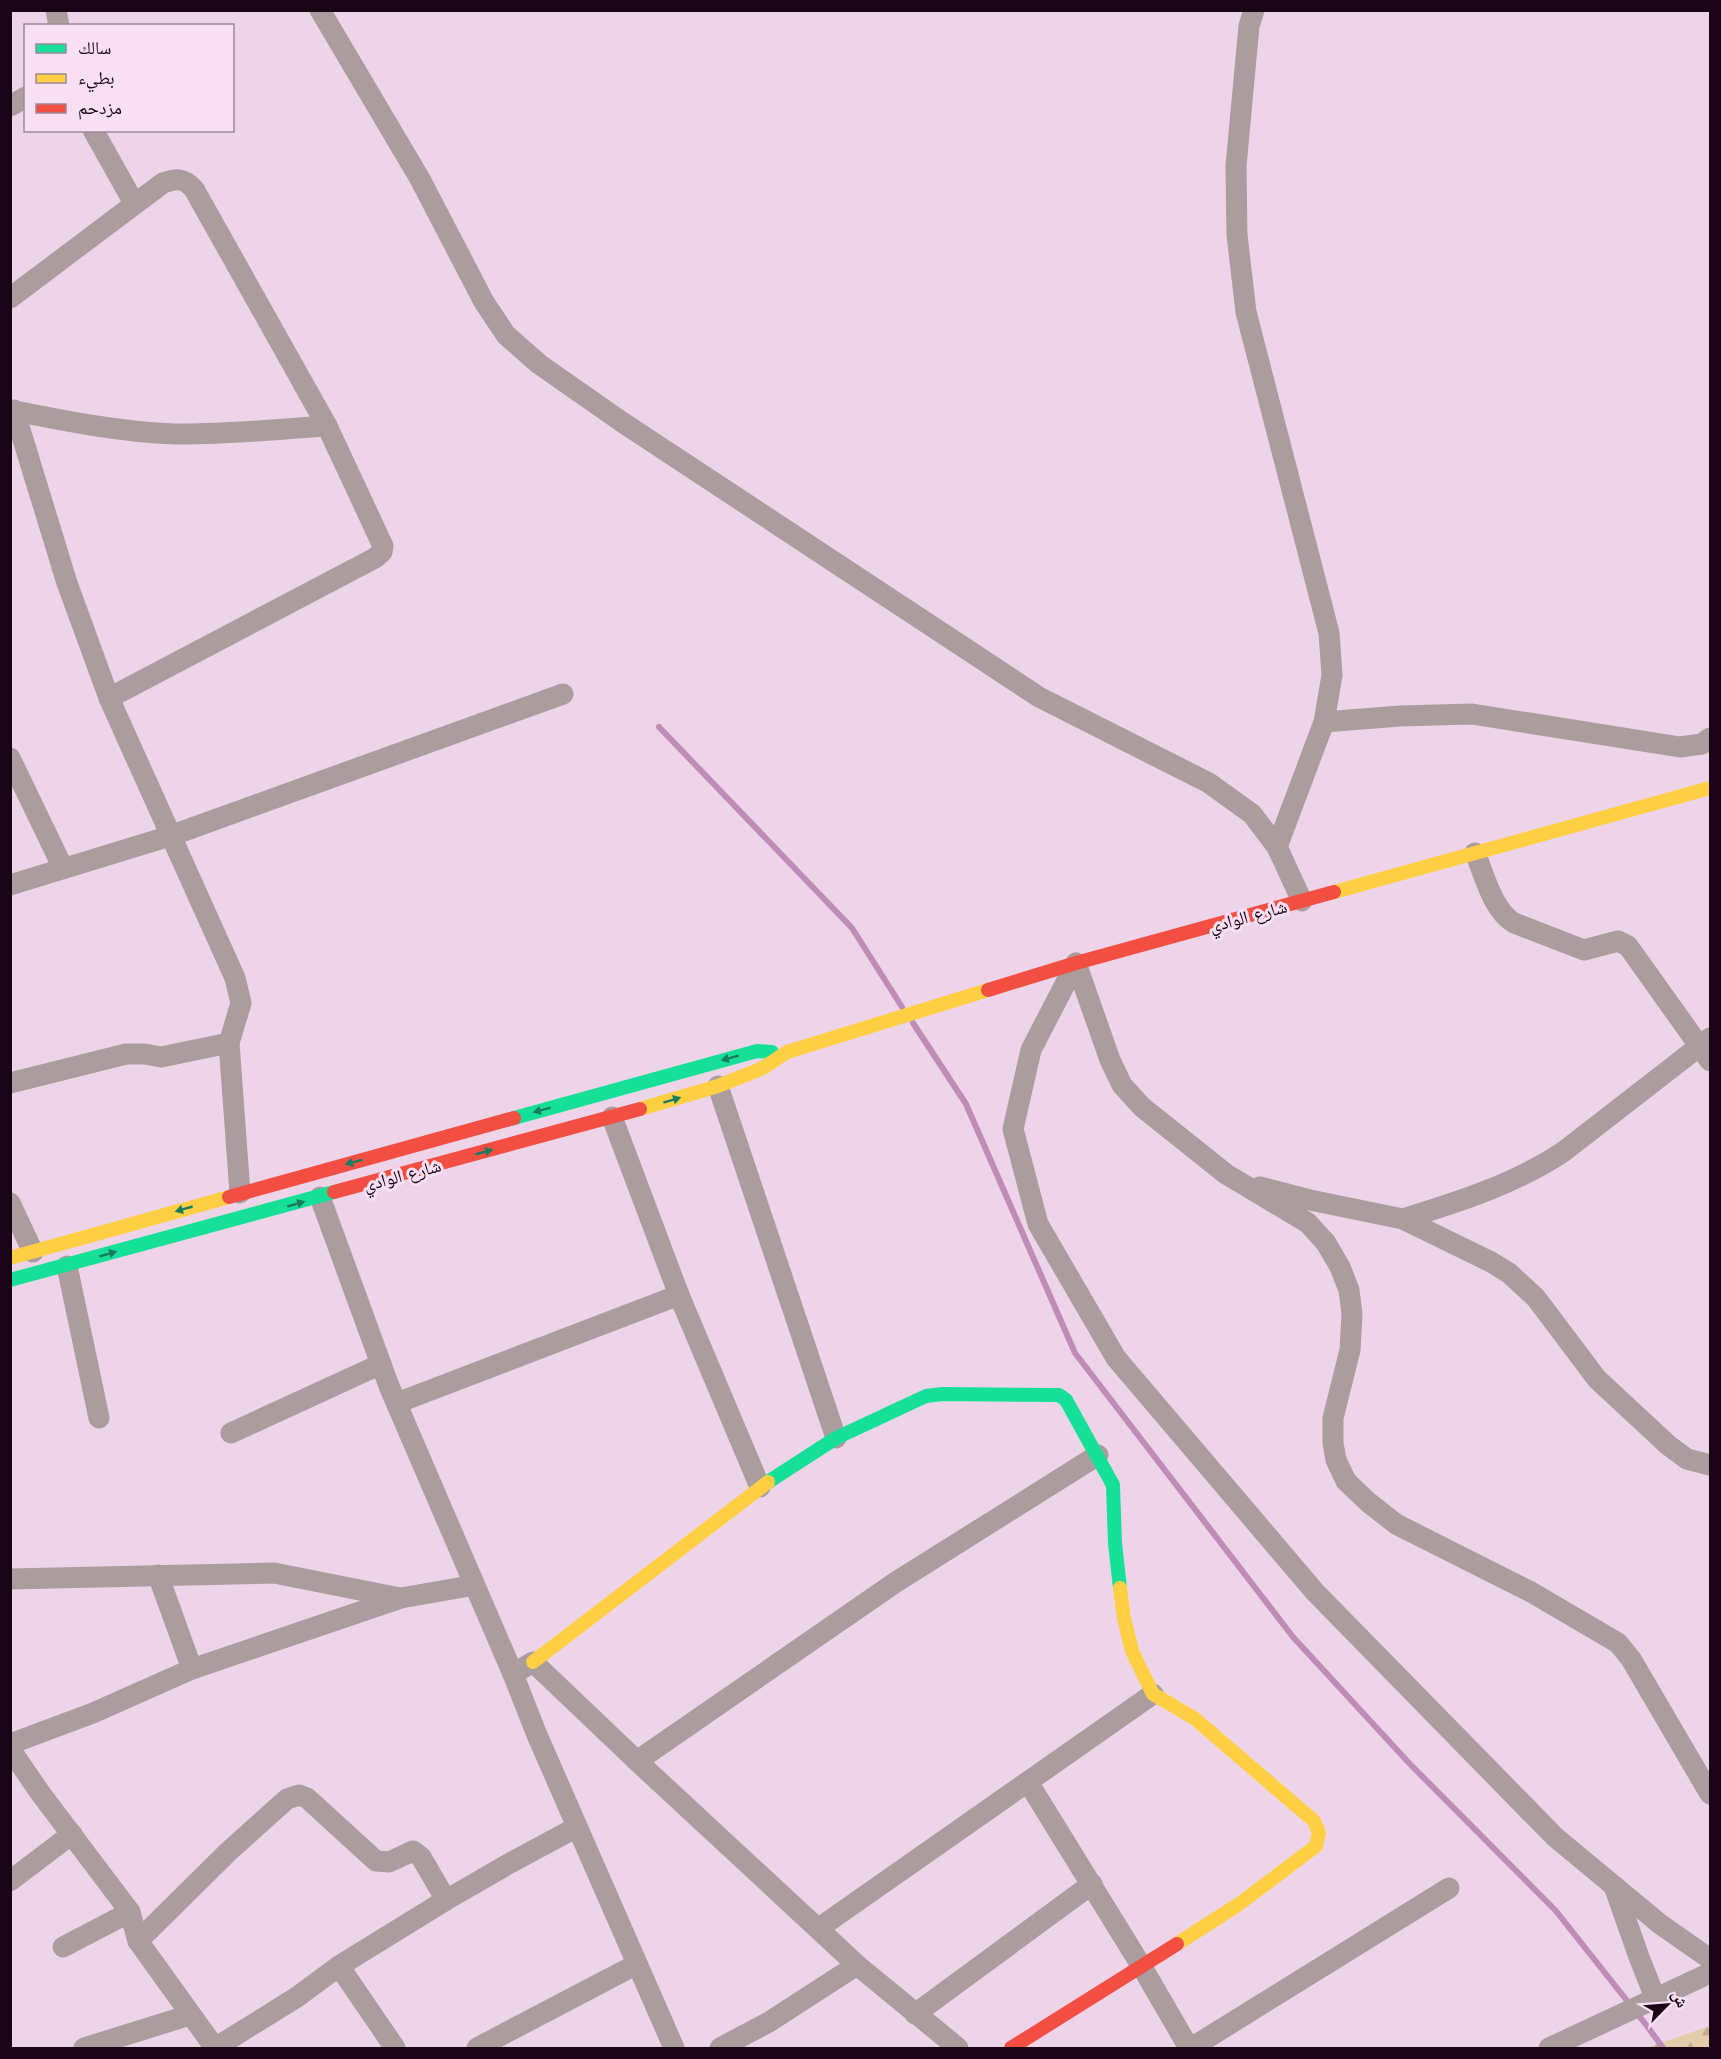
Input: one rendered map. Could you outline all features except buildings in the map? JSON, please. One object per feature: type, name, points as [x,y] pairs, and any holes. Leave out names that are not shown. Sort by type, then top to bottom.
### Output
[{"type":"main road","name":"شارع الوادي","points":[[10,1280],[612,1118],[718,1086],[763,1068],[788,1052],[1076,963],[1710,788]]},
{"type":"main road","name":"شارع الوادي","points":[[10,1258],[757,1051],[788,1052]]},
{"type":"main road","points":[[533,1662],[760,1487],[836,1438],[927,1396],[942,1394],[1059,1395],[1066,1400],[1113,1485],[1115,1543],[1127,1629],[1132,1651],[1153,1694],[1194,1718],[1314,1821],[1320,1838],[1316,1846],[1239,1904],[1011,2049]]},
{"type":"street","points":[[320,10],[420,179],[484,302],[506,335],[539,364],[622,422],[1039,697],[1209,783],[1252,814],[1277,847],[1302,901]]},
{"type":"street","points":[[1254,10],[1249,26],[1236,166],[1237,235],[1246,312],[1329,633],[1332,675],[1324,722],[1277,847]]},
{"type":"street","points":[[10,106],[24,98]]},
{"type":"street","points":[[94,132],[134,203]]},
{"type":"street","points":[[10,298],[163,183],[175,178],[186,180],[194,189],[327,426],[383,546],[382,552],[375,558],[109,698]]},
{"type":"street","points":[[240,1193],[229,1043],[241,1003],[235,978],[109,698],[67,583],[12,410],[110,428],[174,434],[237,433],[327,426]]},
{"type":"street","points":[[10,885],[170,836],[563,694]]},
{"type":"street","points":[[1324,722],[1400,716],[1472,714],[1680,747],[1702,744],[1710,738]]},
{"type":"street","points":[[10,758],[63,868]]},
{"type":"street","points":[[1403,1219],[1473,1196],[1538,1169],[1707,1049],[1628,946],[1618,941],[1584,950],[1506,918],[1499,909],[1475,854]]},
{"type":"street","points":[[1076,963],[1110,1060],[1122,1085],[1142,1107],[1226,1174],[1308,1223],[1326,1243],[1340,1267],[1349,1290],[1352,1314],[1350,1350],[1333,1418],[1333,1443],[1336,1460],[1346,1481],[1396,1524],[1530,1592],[1618,1643],[1631,1659],[1710,1794]]},
{"type":"street","points":[[1076,963],[1031,1050],[1013,1129],[1038,1224],[1116,1358],[1315,1592],[1555,1837],[1660,1924],[1710,1959]]},
{"type":"street","points":[[10,1083],[94,1060],[126,1054],[161,1057],[229,1043]]},
{"type":"street","points":[[718,1086],[836,1438]]},
{"type":"street","points":[[612,1118],[679,1295],[760,1487]]},
{"type":"street","points":[[1226,1174],[1264,1188],[1403,1219],[1491,1262],[1509,1273],[1536,1298],[1597,1379],[1668,1446],[1687,1459],[1708,1464]]},
{"type":"street","points":[[320,1197],[397,1403],[674,2049]]},
{"type":"street","points":[[10,1203],[33,1252]]},
{"type":"street","points":[[67,1266],[99,1418]]},
{"type":"street","points":[[397,1403],[679,1295]]},
{"type":"street","points":[[231,1433],[381,1364]]},
{"type":"street","points":[[637,1761],[896,1582],[1098,1455]]},
{"type":"street","points":[[10,1579],[274,1573],[401,1598]]},
{"type":"street","points":[[158,1575],[192,1670]]},
{"type":"street","points":[[10,1743],[93,1713],[192,1670],[401,1598],[475,1585]]},
{"type":"street","points":[[513,1674],[533,1662],[857,1965],[958,2049]]},
{"type":"street","points":[[819,1928],[1153,1694]]},
{"type":"street","points":[[10,1749],[130,1912],[138,1941],[215,2048],[297,1997],[339,1966],[446,1900],[577,1827]]},
{"type":"street","points":[[1028,1782],[1092,1884],[1190,2049],[1449,1888]]},
{"type":"street","points":[[138,1941],[228,1852],[287,1798],[299,1795],[307,1798],[376,1861],[389,1862],[413,1851],[421,1857],[446,1900]]},
{"type":"street","points":[[10,1881],[72,1834]]},
{"type":"street","points":[[915,2014],[1092,1884]]},
{"type":"street","points":[[1614,1886],[1656,2000]]},
{"type":"street","points":[[63,1947],[130,1912]]},
{"type":"street","points":[[477,2049],[637,1964]]},
{"type":"street","points":[[720,2049],[769,2022],[857,1965]]},
{"type":"street","points":[[339,1966],[395,2049]]},
{"type":"street","points":[[1549,2049],[1710,1973]]},
{"type":"street","points":[[84,2049],[190,2015]]},
{"type":"green space","points":[[1710,2026],[1710,2048],[1646,2048]]},
{"type":"waterway","points":[[659,727],[852,928],[902,1007]]},
{"type":"waterway","points":[[913,1023],[966,1104],[1075,1353],[1293,1637],[1409,1763],[1556,1911],[1663,2048]]},
{"type":"traffic: fast","points":[[514,1118],[757,1051],[772,1052]]},
{"type":"traffic: fast","points":[[10,1280],[334,1192]]},
{"type":"traffic: fast","points":[[768,1482],[836,1438],[926,1396],[942,1394],[1059,1395],[1066,1400],[1113,1485],[1115,1543],[1120,1588]]},
{"type":"traffic: slow","points":[[1334,892],[1710,788]]},
{"type":"traffic: slow","points":[[640,1109],[718,1086],[763,1068],[787,1052],[988,990]]},
{"type":"traffic: slow","points":[[10,1258],[229,1197]]},
{"type":"traffic: slow","points":[[533,1662],[768,1482]]},
{"type":"traffic: slow","points":[[1120,1588],[1132,1651],[1153,1694],[1194,1718],[1314,1821],[1319,1833],[1316,1846],[1239,1904],[1177,1944]]},
{"type":"traffic: jam","points":[[988,990],[1076,963],[1334,892]]},
{"type":"traffic: jam","points":[[334,1192],[640,1109]]},
{"type":"traffic: jam","points":[[229,1197],[514,1118]]},
{"type":"traffic: jam","points":[[1011,2048],[1177,1944]]}]
